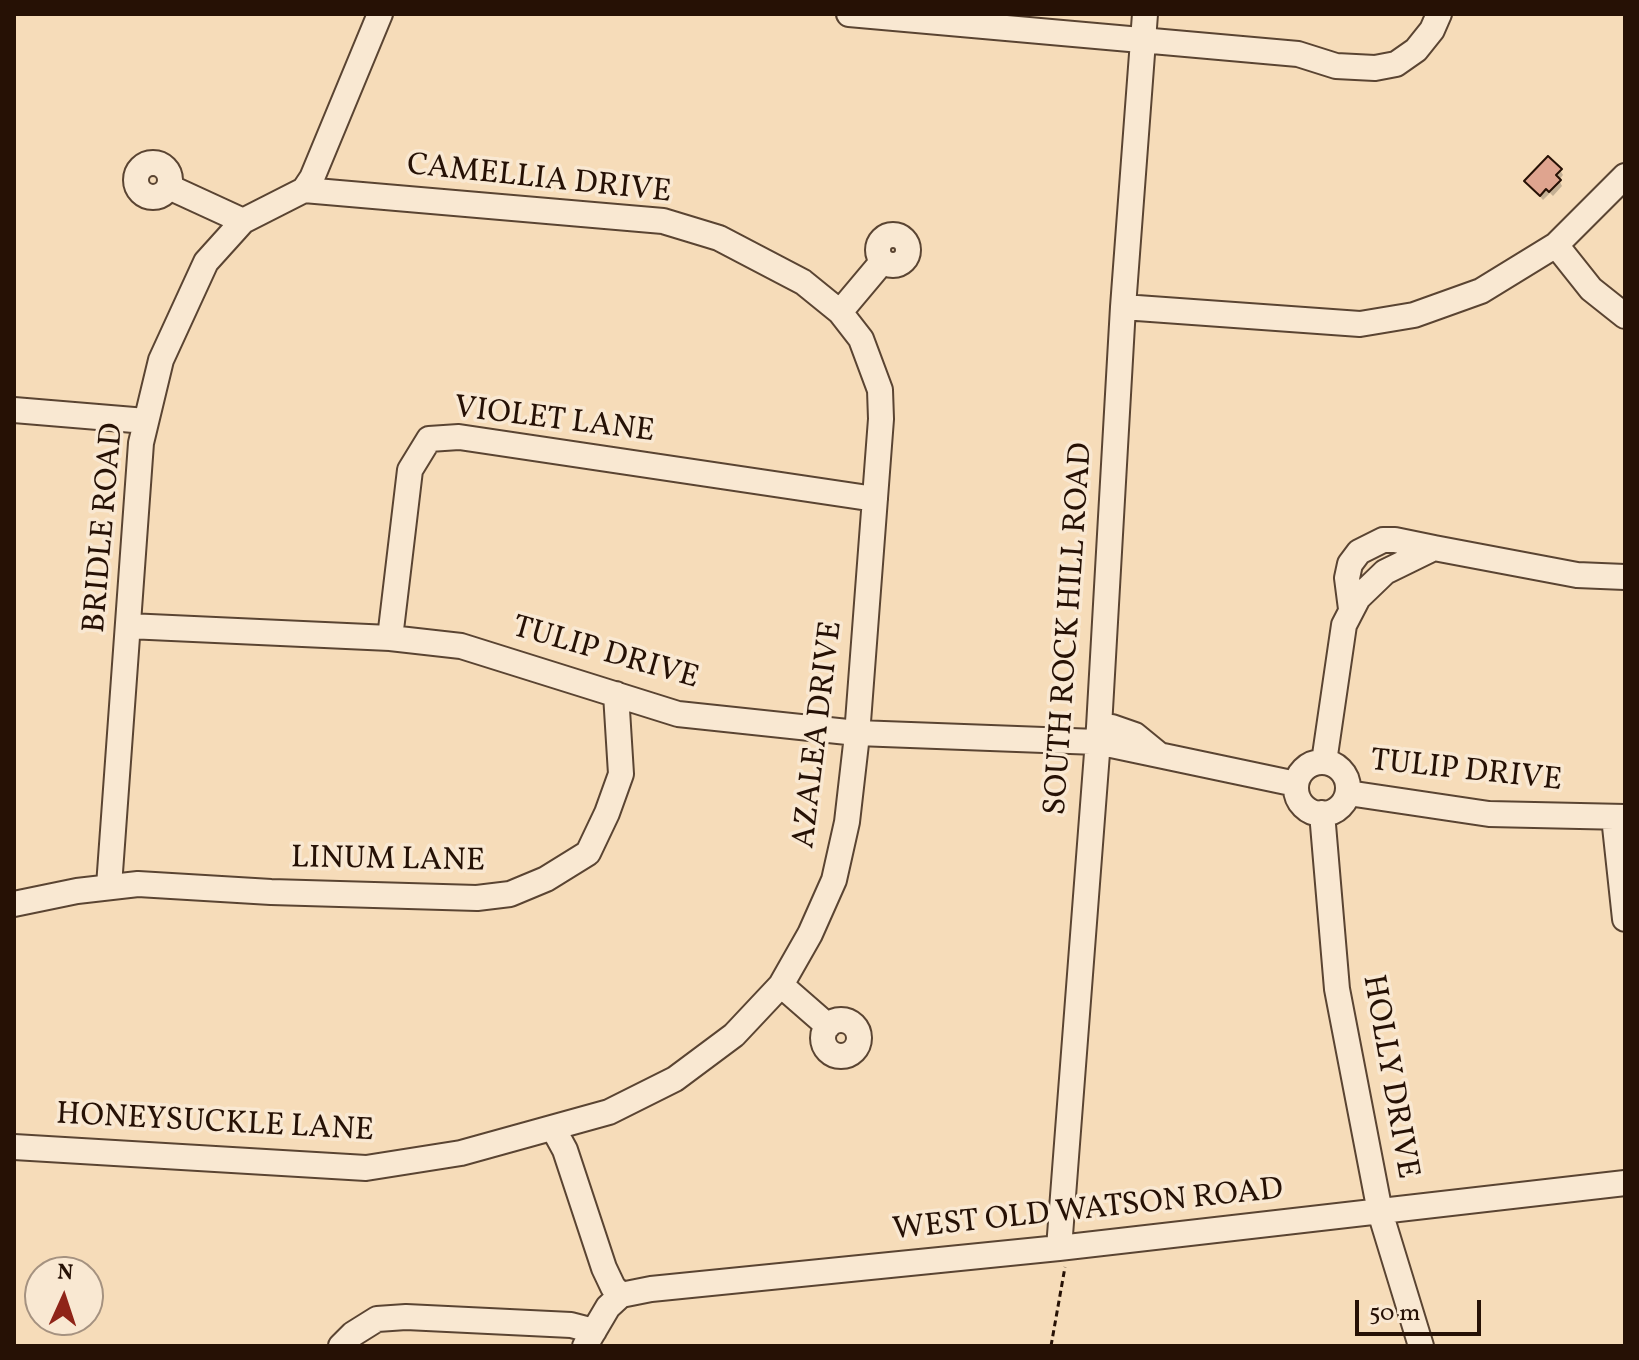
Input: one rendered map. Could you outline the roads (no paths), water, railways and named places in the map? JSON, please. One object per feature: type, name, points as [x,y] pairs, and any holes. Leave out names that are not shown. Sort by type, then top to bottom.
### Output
[{"type":"street","points":[[304,190],[312,178],[380,14]]},
{"type":"street","points":[[849,14],[1298,54],[1336,66],[1375,68],[1396,64],[1416,50],[1432,30],[1439,14]]},
{"type":"street","name":"SOUTH ROCK HILL ROAD","points":[[1064,1247],[1123,307],[1145,14]]},
{"type":"street","points":[[1123,307],[1360,324],[1414,315],[1481,291],[1556,245],[1625,176]]},
{"type":"street","points":[[169,187],[243,221]]},
{"type":"street","name":"BRIDLE ROAD","points":[[109,886],[141,443],[161,360],[206,262],[243,221],[304,190]]},
{"type":"street","name":"CAMELLIA DRIVE","points":[[304,190],[663,221],[733,245],[803,282],[840,312]]},
{"type":"street","points":[[1556,245],[1591,289],[1625,316]]},
{"type":"street","points":[[840,312],[882,262]]},
{"type":"street","name":"AZALEA DRIVE","points":[[553,1128],[609,1112],[675,1079],[734,1035],[781,985],[810,934],[834,880],[847,822],[857,733],[881,419],[880,390],[861,339],[840,312]]},
{"type":"street","points":[[14,410],[146,421]]},
{"type":"street","name":"VIOLET LANE","points":[[390,638],[410,470],[429,439],[459,437],[875,499]]},
{"type":"street","points":[[1324,762],[1344,625],[1358,598],[1385,572],[1434,548],[1577,575],[1625,577]]},
{"type":"street","name":"TULIP DRIVE","points":[[128,626],[390,638],[461,646],[678,714],[857,733],[1098,735],[1122,750],[1159,754],[1239,774],[1296,784],[1309,765],[1324,762],[1340,769],[1346,776],[1348,793],[1339,808],[1322,813]]},
{"type":"street","name":"LINUM LANE","points":[[14,904],[109,886],[138,884],[271,892],[477,898],[510,894],[546,879],[588,853],[621,774],[616,694]]},
{"type":"street","points":[[1296,784],[1300,801],[1314,812],[1322,813]]},
{"type":"street","name":"TULIP DRIVE","points":[[1348,793],[1489,814],[1620,817]]},
{"type":"street","name":"HOLLY DRIVE","points":[[1322,813],[1337,989],[1380,1212],[1421,1346]]},
{"type":"street","points":[[1620,817],[1625,919]]},
{"type":"street","points":[[781,985],[828,1026]]},
{"type":"street","points":[[341,1346],[353,1334],[377,1319],[406,1317],[571,1325],[589,1338],[608,1307],[621,1295],[613,1287],[604,1268],[565,1150],[553,1128]]},
{"type":"street","name":"HONEYSUCKLE LANE","points":[[14,1147],[366,1168],[461,1153],[553,1128]]},
{"type":"street","name":"WEST OLD WATSON ROAD","points":[[621,1295],[651,1289],[1064,1247],[1625,1183]]}]
